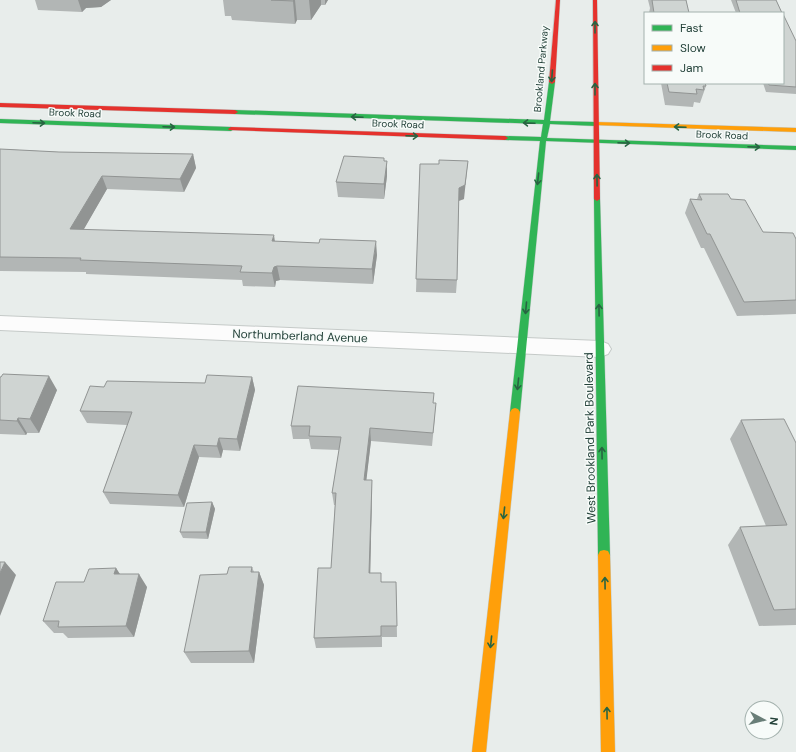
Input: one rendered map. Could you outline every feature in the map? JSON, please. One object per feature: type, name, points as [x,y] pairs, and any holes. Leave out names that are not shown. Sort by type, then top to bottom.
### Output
[{"type":"main road","name":"Brookland Parkway","points":[[543,140],[550,107],[558,0]]},
{"type":"main road","points":[[595,0],[596,124]]},
{"type":"main road","name":"Brook Road","points":[[0,105],[796,130]]},
{"type":"main road","name":"Brook Road","points":[[0,121],[796,148]]},
{"type":"main road","name":"West Brookland Park Boulevard","points":[[596,124],[608,752]]},
{"type":"main road","points":[[479,752],[543,140]]},
{"type":"street","name":"Northumberland Avenue","points":[[0,323],[600,349]]},
{"type":"building","points":[[271,0],[294,0],[293,1]]},
{"type":"building","points":[[652,0],[686,0],[689,12],[654,12]]},
{"type":"building","points":[[736,0],[776,0],[782,12],[740,12]]},
{"type":"building","points":[[784,16],[796,41],[796,87],[769,85],[784,84]]},
{"type":"building","points":[[667,84],[705,84],[706,86],[703,86],[704,90],[696,89],[697,94],[669,92]]},
{"type":"building","points":[[0,149],[59,152],[193,154],[180,179],[102,176],[70,229],[274,235],[272,241],[319,243],[320,239],[376,241],[372,269],[277,266],[274,267],[272,273],[240,272],[242,266],[80,260],[81,258],[0,257]]},
{"type":"building","points":[[344,156],[384,158],[384,161],[387,161],[384,184],[336,182]]},
{"type":"building","points":[[439,160],[468,161],[465,185],[459,188],[457,280],[416,279],[420,164],[439,164]]},
{"type":"building","points":[[699,194],[728,194],[731,199],[745,200],[763,232],[793,233],[796,239],[796,300],[744,302],[710,234],[707,234],[690,199],[702,200]]},
{"type":"building","points":[[3,374],[49,376],[30,419],[18,418],[17,421],[0,420],[0,377]]},
{"type":"building","points":[[207,375],[252,377],[237,439],[219,438],[217,446],[194,445],[178,495],[103,492],[132,412],[80,411],[90,386],[104,387],[107,381],[205,383]]},
{"type":"building","points":[[298,386],[434,393],[433,403],[436,403],[433,433],[370,428],[364,480],[372,480],[369,573],[381,573],[381,582],[396,582],[397,626],[381,626],[381,636],[314,638],[318,568],[331,568],[336,493],[332,493],[341,437],[309,436],[310,426],[291,426]]},
{"type":"building","points":[[784,419],[796,443],[796,609],[774,610],[740,527],[787,525],[741,420]]},
{"type":"building","points":[[212,502],[206,532],[180,532],[187,503]]},
{"type":"building","points":[[0,562],[5,562],[0,573]]},
{"type":"building","points":[[229,567],[252,567],[251,572],[259,572],[249,651],[184,652],[200,575],[227,574]]},
{"type":"building","points":[[116,568],[114,574],[139,574],[126,626],[58,627],[59,621],[43,621],[56,582],[84,582],[89,569]]},
{"type":"traffic: fast","points":[[515,412],[541,151],[550,107],[552,82]]},
{"type":"traffic: fast","points":[[235,112],[596,124]]},
{"type":"traffic: fast","points":[[0,121],[231,129]]},
{"type":"traffic: fast","points":[[505,138],[796,148]]},
{"type":"traffic: fast","points":[[597,199],[604,555]]},
{"type":"traffic: slow","points":[[596,124],[796,130]]},
{"type":"traffic: slow","points":[[479,752],[515,412]]},
{"type":"traffic: slow","points":[[604,555],[608,752]]},
{"type":"traffic: jam","points":[[552,82],[558,0]]},
{"type":"traffic: jam","points":[[595,0],[597,199]]},
{"type":"traffic: jam","points":[[0,105],[235,112]]},
{"type":"traffic: jam","points":[[231,129],[505,138]]}]
